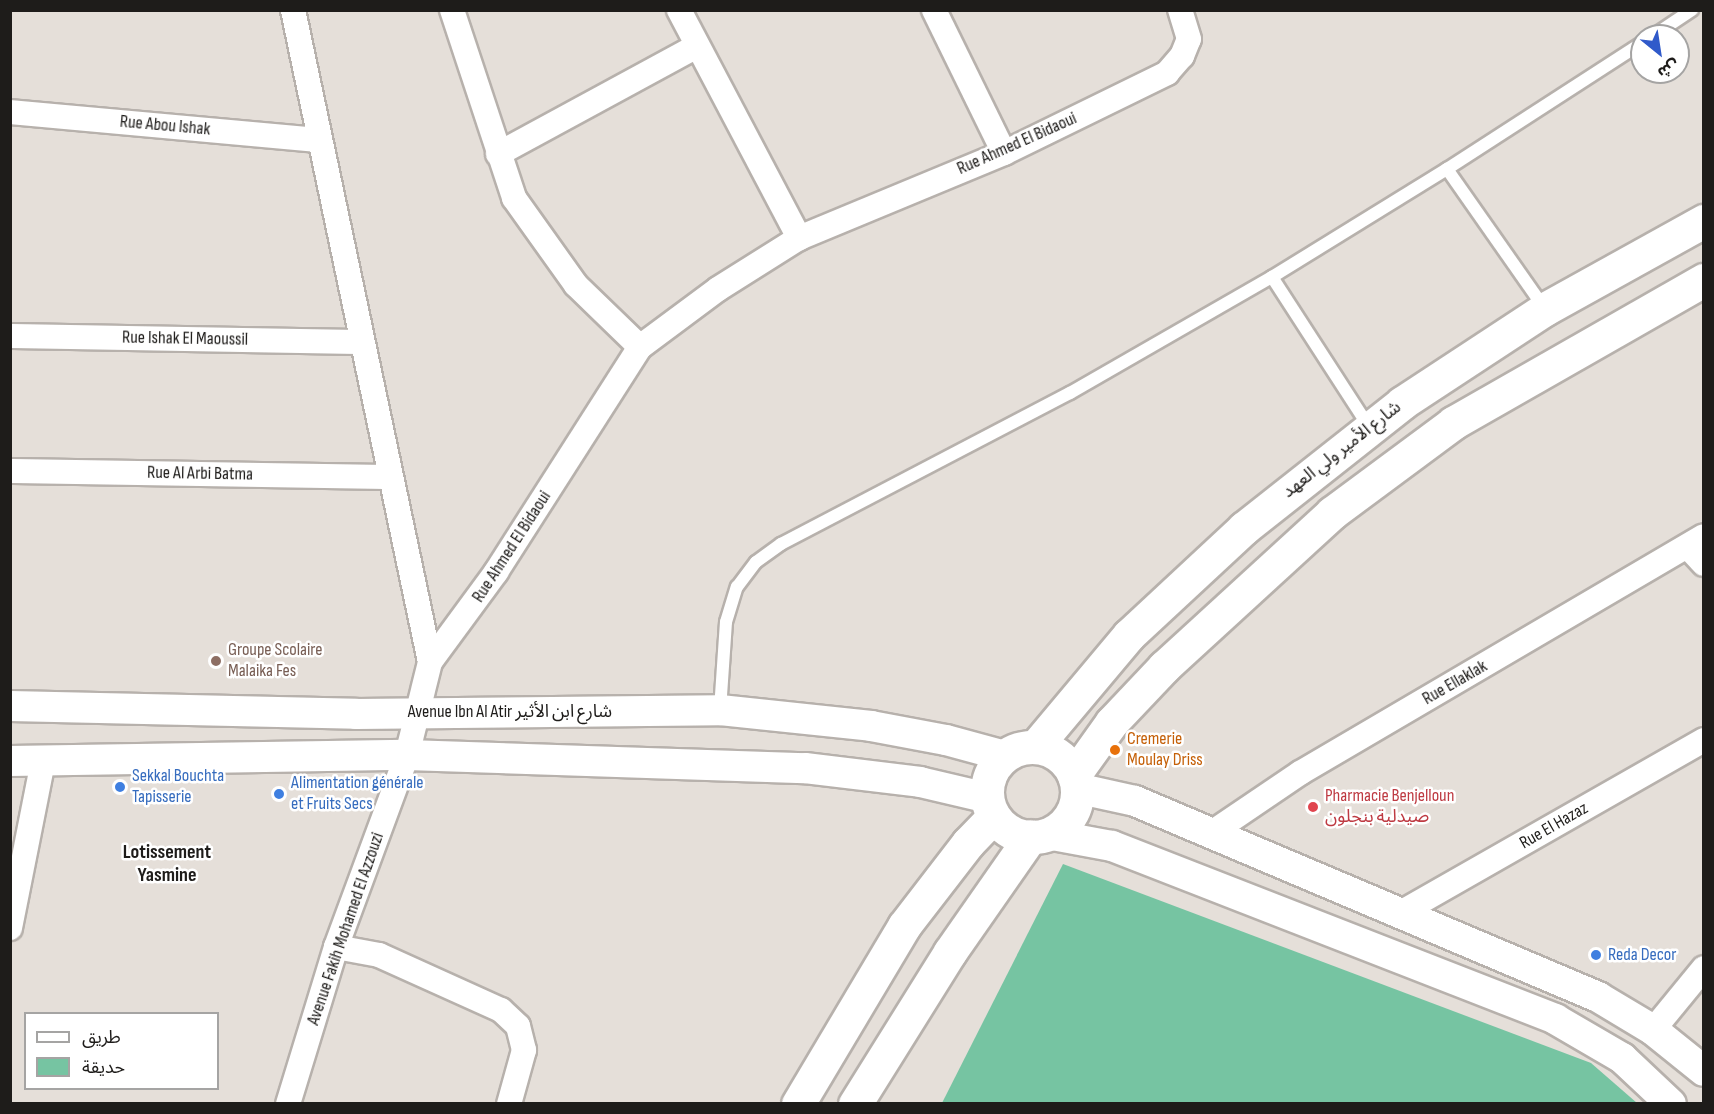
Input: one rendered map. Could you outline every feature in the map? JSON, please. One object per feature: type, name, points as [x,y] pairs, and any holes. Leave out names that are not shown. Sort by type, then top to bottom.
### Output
[{"type":"main road","name":"شارع الأمير ولي العهد","points":[[1035,747],[1129,635],[1244,528],[1370,429],[1545,309],[1704,221]]},
{"type":"main road","points":[[855,1104],[950,952],[1039,835],[1068,818],[1075,781],[1112,722],[1164,667],[1332,513],[1453,423],[1704,280]]},
{"type":"main road","points":[[798,1104],[904,927],[991,807],[991,772],[1005,756],[1035,747],[1060,757],[1075,781]]},
{"type":"main road","points":[[991,807],[1008,830],[1039,835]]},
{"type":"street","points":[[293,10],[360,342],[430,662]]},
{"type":"street","points":[[452,10],[514,198],[537,234],[576,285],[640,347]]},
{"type":"street","points":[[679,10],[799,238]]},
{"type":"street","points":[[934,10],[1004,153]]},
{"type":"street","name":"Rue Ahmed El Bidaoui","points":[[407,755],[430,662],[496,573],[640,347],[718,289],[799,238],[1004,153],[1167,74],[1182,56],[1189,39],[1180,10]]},
{"type":"street","points":[[498,154],[697,46]]},
{"type":"street","name":"Rue Abou Ishak","points":[[10,112],[320,140]]},
{"type":"street","name":"Rue Ishak El Maoussil","points":[[10,336],[360,342]]},
{"type":"street","name":"Rue Al Arbi Batma","points":[[10,471],[390,477]]},
{"type":"street","name":"Rue Ellaklak","points":[[1210,834],[1300,773],[1698,549]]},
{"type":"street","name":"Avenue Ibn Al Atir شارع ابن الأثير","points":[[10,706],[344,714],[418,711],[720,710],[871,726],[946,740],[1005,756]]},
{"type":"street","name":"Rue El Hazaz","points":[[1404,912],[1704,740]]},
{"type":"street","points":[[10,761],[407,755],[806,768],[920,782],[991,807]]},
{"type":"street","name":"Avenue Fakih Mohamed El Azzouzi","points":[[288,1104],[336,947],[407,755]]},
{"type":"street","points":[[10,928],[42,762]]},
{"type":"street","points":[[1075,781],[1135,801],[1210,834],[1404,912],[1598,997],[1653,1030],[1704,1071]]},
{"type":"street","points":[[1039,835],[1112,846],[1555,1019],[1622,1058],[1671,1104]]},
{"type":"street","points":[[336,947],[379,955],[501,1010],[518,1026],[524,1050],[509,1104]]},
{"type":"street","points":[[1653,1030],[1704,968]]},
{"type":"lane","points":[[1671,24],[1692,10]]},
{"type":"lane","points":[[720,710],[726,622],[737,587],[756,562],[781,544],[1070,393],[1272,277],[1447,169],[1630,51]]},
{"type":"lane","points":[[1447,169],[1545,309]]},
{"type":"lane","points":[[1272,277],[1370,429]]},
{"type":"green space","points":[[1063,864],[1591,1063],[1637,1103],[942,1103]]},
{"type":"place","name":"Groupe Scolaire Malaika Fes","points":[[216,661]]},
{"type":"place","name":"Cremerie Moulay Driss","points":[[1115,750]]},
{"type":"place","name":"Sekkal Bouchta Tapisserie","points":[[120,787]]},
{"type":"place","name":"Alimentation générale et Fruits Secs","points":[[279,794]]},
{"type":"place","name":"Pharmacie Benjelloun صيدلية بنجلون","points":[[1313,807]]},
{"type":"place","name":"Reda Decor","points":[[1596,955]]},
{"type":"district","name":"Lotissement Yasmine","points":[[167,864]]}]
